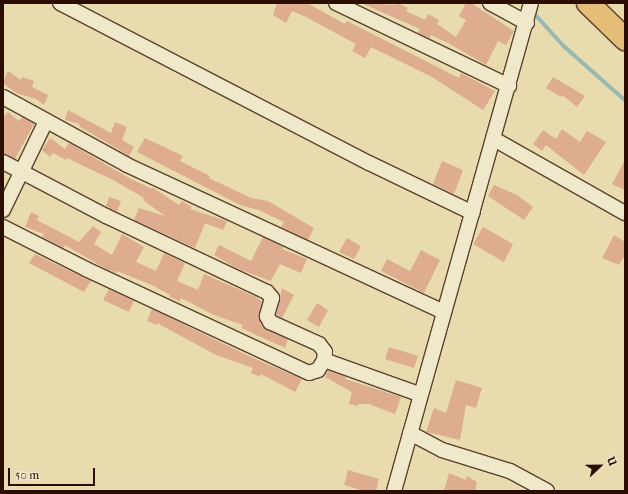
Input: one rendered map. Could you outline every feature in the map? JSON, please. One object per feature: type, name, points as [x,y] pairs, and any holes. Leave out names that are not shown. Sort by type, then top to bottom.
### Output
[{"type":"highway","points":[[588,3],[625,39]]},
{"type":"street","points":[[60,3],[369,162],[473,213]]},
{"type":"street","points":[[336,3],[509,86]]},
{"type":"street","points":[[394,491],[420,394],[529,14],[490,3]]},
{"type":"street","points":[[3,98],[127,165],[444,312]]},
{"type":"street","points":[[3,210],[46,121]]},
{"type":"street","points":[[494,139],[625,213]]},
{"type":"street","points":[[3,162],[106,216],[267,292],[272,298],[267,316],[270,322],[318,344],[325,352],[324,360],[318,370],[309,373],[86,269],[3,227]]},
{"type":"street","points":[[324,360],[420,394]]},
{"type":"street","points":[[410,432],[442,450],[510,471],[547,491]]},
{"type":"building","points":[[277,3],[307,3],[345,24],[347,21],[459,78],[461,73],[495,91],[483,110],[432,77],[371,47],[365,58],[352,51],[356,44],[304,16],[292,11],[286,23],[273,15]]},
{"type":"building","points":[[361,3],[395,5],[397,3],[408,8],[406,11],[425,20],[428,14],[439,20],[437,24],[456,37],[466,20],[459,16],[466,3],[471,3],[514,31],[506,45],[498,41],[486,65],[431,35],[429,38],[418,33],[420,29]]},
{"type":"building","points":[[8,71],[21,80],[22,77],[34,81],[32,87],[48,95],[44,105],[36,99],[16,93],[3,83]]},
{"type":"building","points":[[553,77],[585,96],[577,107],[562,95],[561,97],[546,88]]},
{"type":"building","points":[[68,110],[111,133],[115,122],[127,127],[122,140],[134,147],[129,156],[79,126],[80,124],[65,120]]},
{"type":"building","points":[[8,112],[19,121],[22,117],[34,124],[15,159],[3,152],[3,118]]},
{"type":"building","points":[[562,129],[580,142],[587,131],[606,142],[584,175],[546,145],[542,151],[533,144],[543,130],[556,139]]},
{"type":"building","points":[[50,138],[65,149],[69,143],[129,178],[152,189],[152,187],[179,205],[182,201],[192,207],[190,209],[227,221],[223,230],[205,223],[195,248],[134,220],[139,208],[165,216],[143,200],[144,198],[115,181],[67,158],[66,160],[53,153],[50,157],[42,150]]},
{"type":"building","points":[[145,138],[183,156],[180,161],[210,176],[209,178],[251,198],[268,201],[314,228],[308,240],[281,227],[284,222],[259,210],[240,205],[137,152]]},
{"type":"building","points":[[625,160],[625,190],[612,184]]},
{"type":"building","points":[[442,161],[463,170],[454,194],[433,184]]},
{"type":"building","points":[[494,185],[517,195],[533,207],[524,220],[488,196]]},
{"type":"building","points":[[109,197],[121,201],[117,212],[106,206]]},
{"type":"building","points":[[31,212],[39,216],[37,220],[79,242],[93,226],[101,232],[94,244],[112,255],[122,234],[144,247],[136,262],[156,271],[164,253],[185,263],[177,281],[198,290],[204,274],[254,296],[262,301],[259,314],[262,326],[288,339],[285,348],[241,328],[243,325],[214,315],[181,298],[180,301],[170,297],[170,295],[154,286],[117,271],[116,273],[106,269],[65,245],[64,248],[42,237],[44,234],[25,227]]},
{"type":"building","points":[[483,227],[513,244],[504,262],[473,244]]},
{"type":"building","points":[[614,235],[625,242],[625,255],[619,265],[602,258]]},
{"type":"building","points":[[263,237],[283,247],[282,249],[307,259],[301,273],[280,264],[271,281],[236,268],[214,255],[219,245],[251,261]]},
{"type":"building","points":[[347,238],[361,246],[354,259],[339,252]]},
{"type":"building","points":[[421,250],[440,260],[424,293],[381,271],[387,259],[410,271]]},
{"type":"building","points":[[35,254],[91,281],[84,292],[29,263]]},
{"type":"building","points":[[282,288],[294,295],[282,318],[276,315]]},
{"type":"building","points":[[109,289],[134,301],[129,312],[103,300]]},
{"type":"building","points":[[317,303],[328,310],[319,327],[307,320]]},
{"type":"building","points":[[152,309],[249,356],[302,379],[295,392],[261,374],[260,377],[251,373],[253,368],[216,355],[157,323],[157,325],[147,321]]},
{"type":"building","points":[[389,347],[418,356],[414,368],[385,359]]},
{"type":"building","points":[[328,370],[346,377],[345,379],[401,397],[395,414],[369,404],[358,404],[358,406],[349,404],[352,392],[325,377]]},
{"type":"building","points":[[456,380],[482,388],[476,408],[466,405],[460,440],[426,432],[434,408],[446,413]]},
{"type":"building","points":[[348,470],[379,479],[376,491],[364,491],[344,485]]},
{"type":"building","points":[[449,473],[466,480],[467,476],[477,482],[475,491],[444,491]]},
{"type":"waterway","points":[[532,11],[564,46],[625,100]]}]
